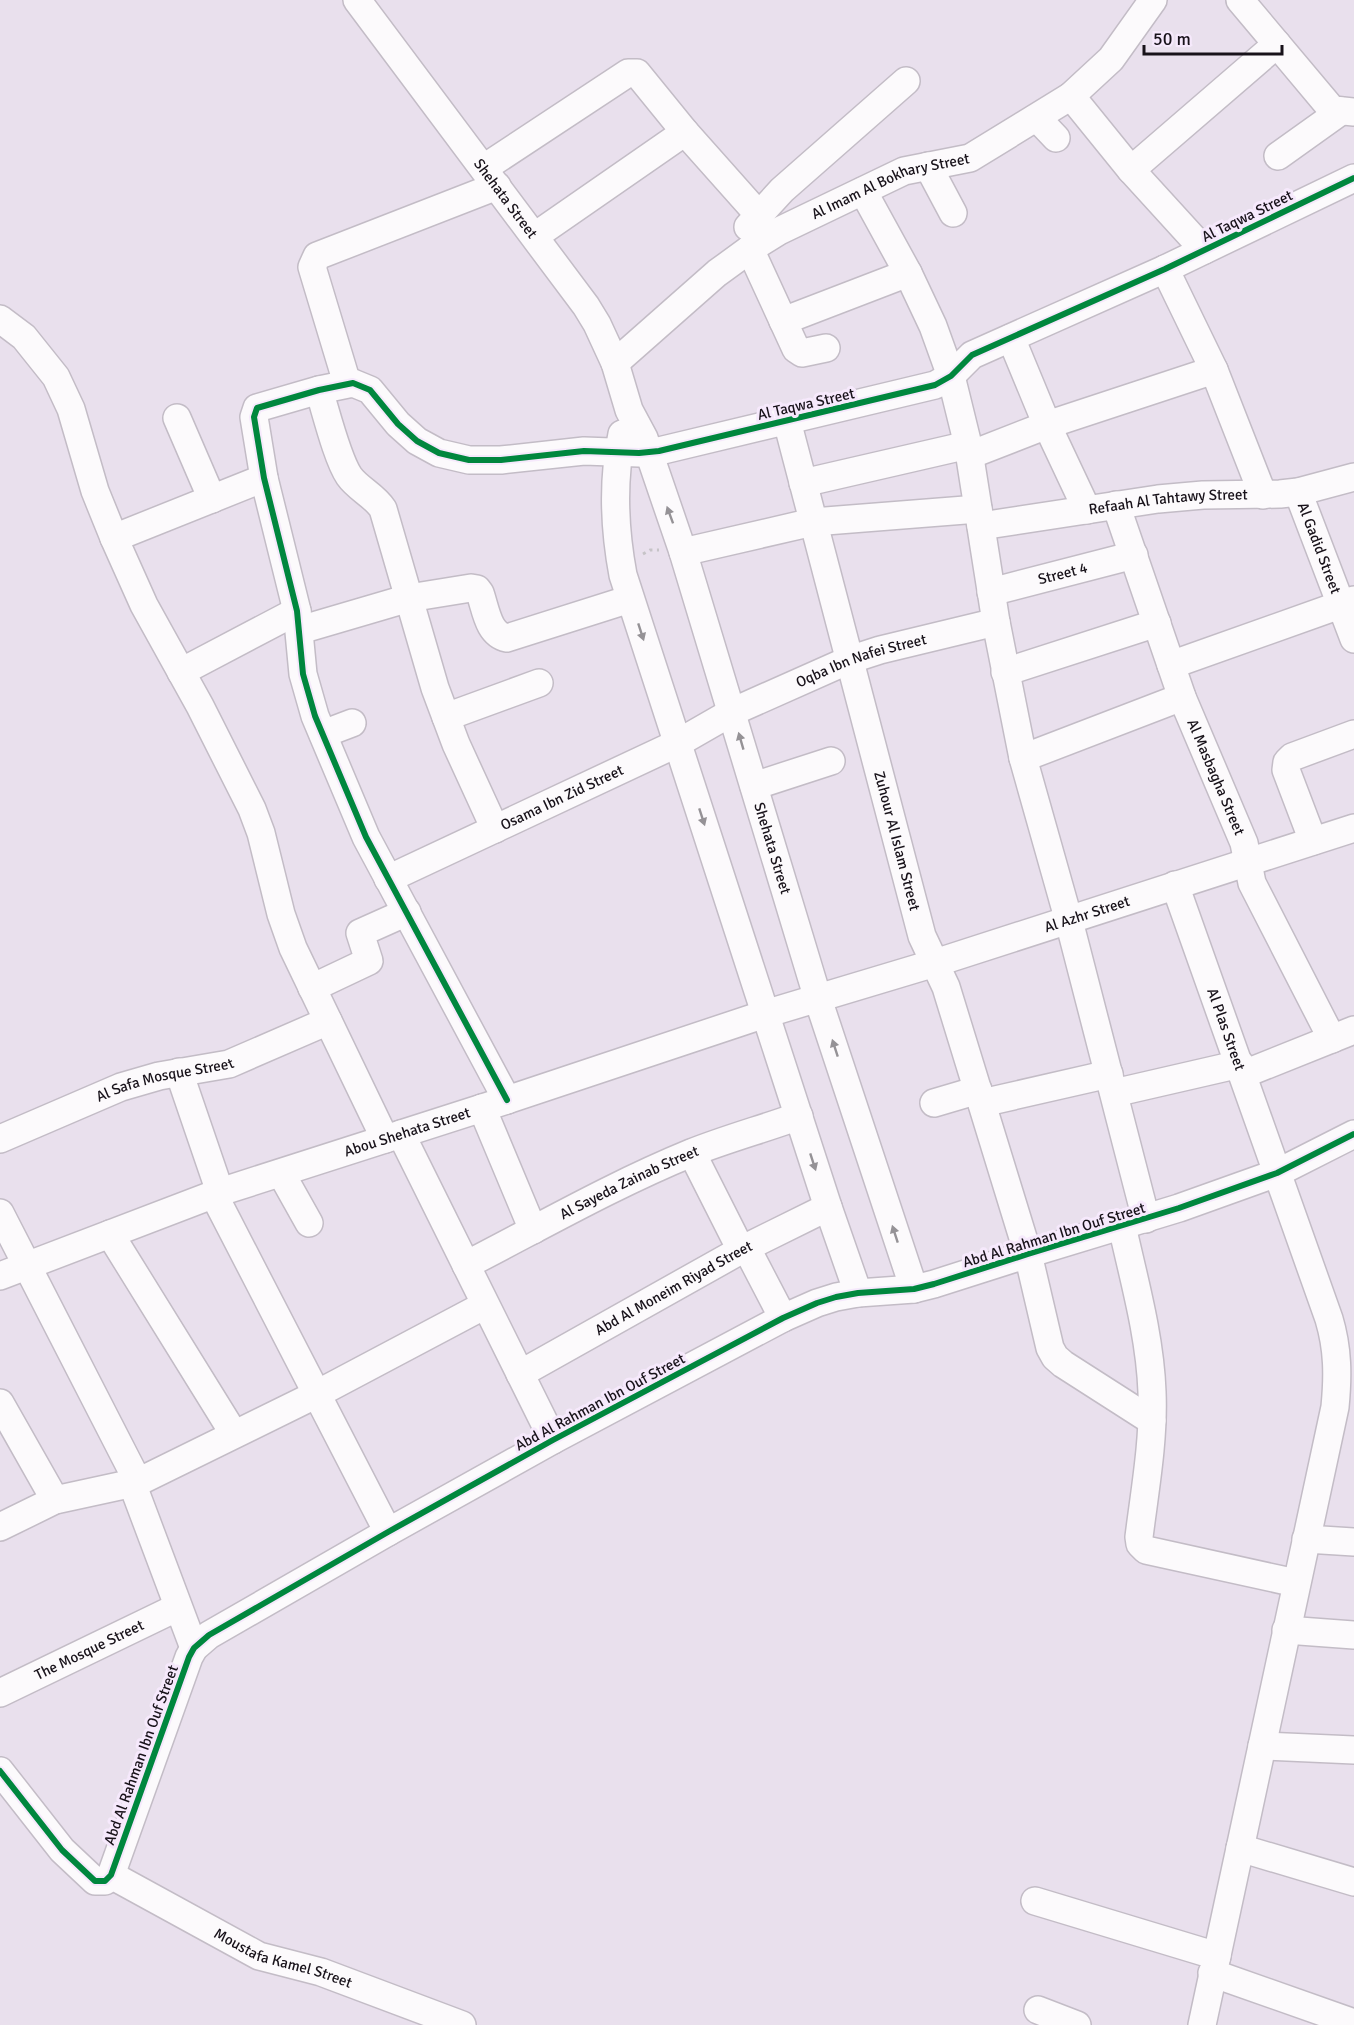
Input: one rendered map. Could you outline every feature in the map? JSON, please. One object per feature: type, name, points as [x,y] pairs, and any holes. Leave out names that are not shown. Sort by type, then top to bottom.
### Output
[{"type":"street","name":"Shehata Street","points":[[357,0],[586,306],[615,363],[629,410],[649,453],[673,552],[732,712],[818,999],[914,1289]]},
{"type":"street","name":"Al Imam Al Bokhary Street","points":[[615,363],[717,273],[750,249],[805,218],[904,171],[970,158],[1071,96],[1111,58],[1153,0]]},
{"type":"street","points":[[1239,0],[1329,106],[1334,110],[1348,112]]},
{"type":"street","points":[[1131,170],[1277,44]]},
{"type":"street","points":[[533,1230],[494,1104],[407,912],[366,837],[312,706],[303,674],[298,621],[264,478],[255,411],[260,406],[347,383],[312,267],[317,256],[491,177],[628,73],[638,73],[685,132],[758,214]]},
{"type":"street","points":[[717,273],[740,236],[758,214],[782,190],[906,81]]},
{"type":"street","points":[[1071,96],[1131,170],[1204,250]]},
{"type":"street","points":[[1278,156],[1348,112]]},
{"type":"street","points":[[1037,118],[1056,138]]},
{"type":"street","points":[[535,236],[685,132]]},
{"type":"street","points":[[928,166],[953,213]]},
{"type":"street","name":"Al Taqwa Street","points":[[347,383],[359,384],[370,390],[398,424],[417,441],[439,453],[469,460],[501,460],[552,453],[619,451],[649,453],[926,388],[951,375],[972,355],[1166,269],[1354,178]]},
{"type":"street","points":[[863,191],[908,273],[933,326],[951,375],[969,450],[996,622],[1023,758],[1069,921],[1111,1084],[1134,1222],[1150,1365],[1152,1421],[1140,1544],[1146,1550],[1296,1583]]},
{"type":"street","points":[[750,249],[798,352],[807,353],[826,348]]},
{"type":"street","points":[[1166,269],[1214,370],[1263,495]]},
{"type":"street","points":[[783,321],[908,273]]},
{"type":"street","points":[[0,319],[24,337],[56,378],[71,409],[95,491],[144,605],[252,809],[261,832],[280,914],[293,948],[328,1021],[466,1265],[553,1440]]},
{"type":"street","points":[[1011,338],[1047,425],[1087,510]]},
{"type":"street","points":[[803,483],[969,450],[1214,370]]},
{"type":"street","points":[[319,390],[344,468],[355,483],[374,497],[383,508],[426,658],[446,717],[495,829]]},
{"type":"street","points":[[629,410],[619,451],[615,491],[615,518],[627,587],[858,1293]]},
{"type":"street","points":[[177,418],[212,499]]},
{"type":"street","name":"Zuhour Al Islam Street","points":[[787,421],[922,936],[946,987],[1028,1254],[1050,1348],[1055,1357],[1152,1421]]},
{"type":"street","name":"Refaah Al Tahtawy Street","points":[[673,552],[813,522],[980,518],[1087,510],[1180,496],[1263,495],[1298,492],[1354,477]]},
{"type":"street","points":[[114,538],[264,478]]},
{"type":"street","name":"Al Gadid Street","points":[[1298,492],[1347,602],[1354,639]]},
{"type":"street","name":"Al Masbagha Street","points":[[1116,505],[1182,696],[1244,843],[1252,883],[1343,1034]]},
{"type":"street","name":"Street 4","points":[[991,592],[1134,555]]},
{"type":"street","points":[[181,672],[298,621],[409,598],[477,589],[493,631],[498,636],[507,638],[627,587]]},
{"type":"street","points":[[1171,665],[1347,602]]},
{"type":"street","name":"Oqba Ibn Nafei Street","points":[[732,712],[849,660],[880,650],[996,622]]},
{"type":"street","points":[[1005,672],[1157,623]]},
{"type":"street","points":[[446,717],[539,683]]},
{"type":"street","points":[[1023,758],[1182,696]]},
{"type":"street","name":"Osama Ibn Zid Street","points":[[388,879],[678,743],[732,712]]},
{"type":"street","points":[[322,734],[352,723]]},
{"type":"street","points":[[1313,841],[1286,770],[1287,762],[1292,757],[1354,734]]},
{"type":"street","points":[[754,786],[831,762]]},
{"type":"street","name":"Al Azhr Street","points":[[818,999],[1069,921],[1354,828]]},
{"type":"street","name":"Al Plas Street","points":[[1175,885],[1329,1319],[1345,1343],[1335,1407],[1202,2025]]},
{"type":"street","points":[[312,988],[369,961],[360,933],[407,912]]},
{"type":"street","name":"Abou Shehata Street","points":[[0,1276],[217,1193],[765,1014],[818,999]]},
{"type":"street","name":"Al Safa Mosque Street","points":[[0,1139],[121,1088],[179,1072],[229,1064],[328,1021]]},
{"type":"street","points":[[934,1103],[1242,1069],[1343,1034]]},
{"type":"street","points":[[179,1072],[217,1193],[316,1394],[388,1532]]},
{"type":"street","name":"Al Sayeda Zainab Street","points":[[466,1265],[611,1189],[692,1153],[799,1116]]},
{"type":"street","points":[[1277,1173],[1351,1141]]},
{"type":"street","points":[[692,1153],[783,1318]]},
{"type":"street","points":[[281,1173],[309,1223]]},
{"type":"street","name":"Abd Al Rahman Ibn Ouf Street","points":[[111,1875],[185,1667],[194,1648],[208,1635],[553,1440],[783,1318],[817,1303],[858,1293],[914,1289],[1134,1222],[1277,1173]]},
{"type":"street","name":"Abd Al Moneim Riyad Street","points":[[520,1374],[744,1249],[828,1207]]},
{"type":"street","points":[[0,1213],[135,1483],[177,1607],[194,1648]]},
{"type":"street","points":[[110,1234],[234,1434]]},
{"type":"street","points":[[0,1527],[55,1500],[135,1483],[316,1394],[485,1305]]},
{"type":"street","points":[[0,1403],[55,1500]]},
{"type":"street","points":[[1306,1539],[1354,1542]]},
{"type":"street","name":"The Mosque Street","points":[[0,1693],[177,1607]]},
{"type":"street","points":[[1286,1630],[1354,1635]]},
{"type":"street","points":[[1262,1746],[1354,1750]]},
{"type":"street","points":[[0,1771],[62,1850],[95,1881],[105,1881],[111,1875]]},
{"type":"street","points":[[1240,1848],[1354,1882]]},
{"type":"street","name":"Moustafa Kamel Street","points":[[111,1875],[259,1956],[311,1968],[462,2025]]},
{"type":"street","points":[[1035,1901],[1215,1965],[1354,2023]]},
{"type":"street","points":[[1038,2010],[1077,2025]]},
{"type":"path","points":[[627,587],[644,552],[650,550],[673,552]]},
{"type":"cycle path","points":[[507,1100],[366,837],[315,716],[303,674],[297,611],[264,478],[254,417],[257,408],[353,383],[370,390],[398,424],[417,441],[439,453],[469,460],[501,460],[584,451],[639,453],[659,451],[935,385],[951,376],[972,355],[1165,269],[1354,178]]},
{"type":"cycle path","points":[[0,1771],[62,1850],[95,1881],[105,1881],[111,1875],[189,1657],[194,1648],[209,1635],[553,1440],[783,1318],[817,1303],[858,1293],[914,1289],[934,1284],[1179,1208],[1277,1173],[1354,1134]]}]
